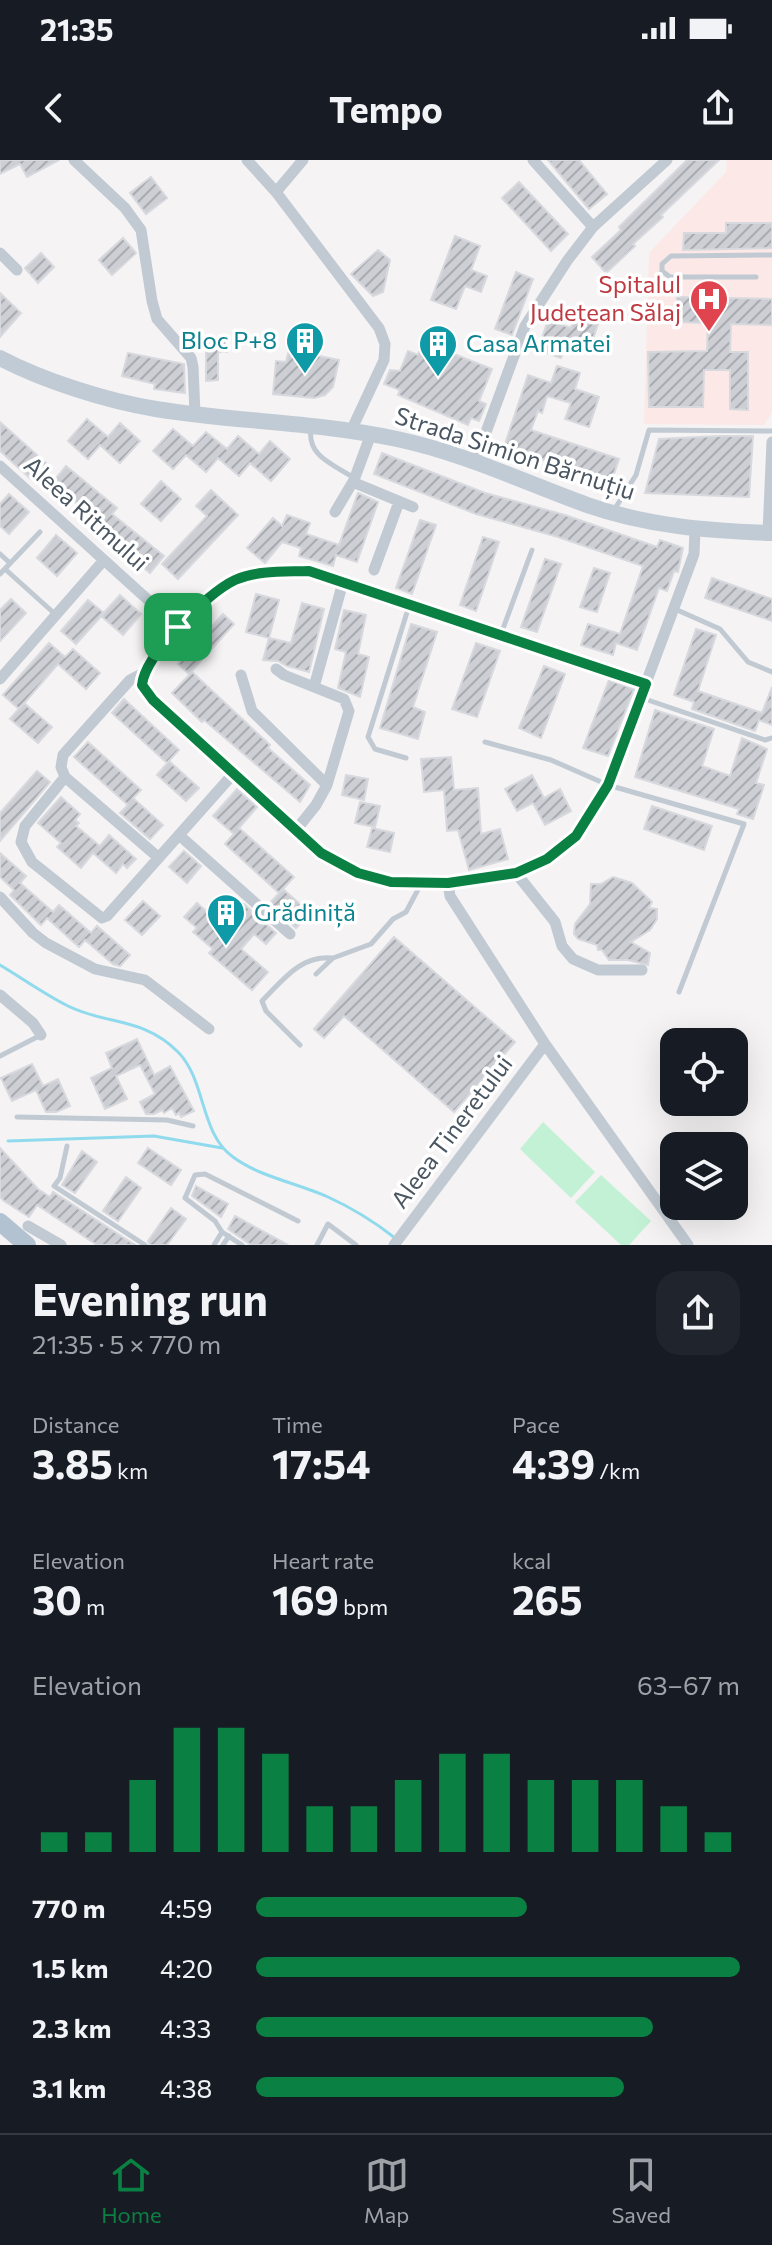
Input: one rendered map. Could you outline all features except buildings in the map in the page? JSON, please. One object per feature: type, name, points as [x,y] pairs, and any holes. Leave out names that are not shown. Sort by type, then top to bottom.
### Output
[{"type":"main road","points":[[0,1222],[18,1234]]},
{"type":"street","points":[[74,160],[125,208],[141,230],[157,319],[191,358],[195,414]]},
{"type":"street","points":[[247,160],[276,192],[379,328],[385,344],[384,360],[351,431]]},
{"type":"street","points":[[276,192],[303,160]]},
{"type":"street","points":[[533,160],[593,227]]},
{"type":"street","points":[[475,462],[525,326],[593,227],[667,160]]},
{"type":"street","points":[[0,253],[17,270]]},
{"type":"street","name":"Strada Simion Bărnuțiu","points":[[4,361],[112,399],[152,409],[397,439],[475,462],[613,513],[695,530],[770,533]]},
{"type":"street","points":[[335,512],[355,478],[371,434]]},
{"type":"street","points":[[770,533],[772,442]]},
{"type":"street","name":"Aleea Ritmului","points":[[0,466],[178,627]]},
{"type":"street","points":[[355,478],[359,487],[413,507]]},
{"type":"street","points":[[374,570],[399,502]]},
{"type":"street","points":[[143,673],[142,685],[153,700],[321,853],[358,873],[391,882],[448,883],[516,873],[547,859],[576,836],[608,785],[694,554],[695,530]]},
{"type":"street","points":[[0,679],[104,560]]},
{"type":"street","points":[[159,858],[65,777],[61,767],[63,755],[130,680],[143,673],[178,627],[209,596],[235,580],[253,575],[309,571],[646,684]]},
{"type":"street","points":[[314,687],[343,582]]},
{"type":"street","points":[[276,669],[344,699],[349,711],[327,785],[296,830]]},
{"type":"street","points":[[241,675],[252,711],[327,785]]},
{"type":"street","points":[[65,777],[25,826],[21,842],[32,862],[99,918],[107,916],[234,773]]},
{"type":"street","points":[[179,835],[290,934]]},
{"type":"street","points":[[516,873],[555,922],[562,946],[573,959],[598,970],[642,970]]},
{"type":"street","points":[[448,883],[450,896],[545,1044],[688,1245]]},
{"type":"street","points":[[0,897],[46,943],[95,969],[145,980],[209,1029]]},
{"type":"street","points":[[0,995],[33,1023],[41,1035]]},
{"type":"street","name":"Aleea Tineretului","points":[[394,1245],[545,1044]]},
{"type":"street","points":[[18,1234],[61,1245]]},
{"type":"lane","points":[[756,277],[670,277],[662,271],[662,264],[671,256],[772,255]]},
{"type":"lane","points":[[311,427],[309,441],[316,452],[355,478]]},
{"type":"lane","points":[[613,513],[636,475],[649,430],[772,431]]},
{"type":"lane","points":[[40,532],[2,572],[56,615]]},
{"type":"lane","points":[[501,635],[532,550]]},
{"type":"lane","points":[[0,554],[10,563]]},
{"type":"lane","points":[[406,758],[375,749],[368,737],[409,605]]},
{"type":"lane","points":[[674,608],[720,629],[748,662],[772,672]]},
{"type":"lane","points":[[641,698],[765,740],[772,738]]},
{"type":"lane","points":[[485,742],[551,760],[608,785],[744,824],[679,992]]},
{"type":"lane","points":[[316,974],[333,958],[371,944],[393,919],[406,912],[421,883]]},
{"type":"lane","points":[[300,1045],[266,1011],[262,1001],[298,965],[317,957],[333,958]]},
{"type":"lane","points":[[0,1056],[41,1035]]},
{"type":"lane","points":[[17,1117],[167,1120],[193,1126]]},
{"type":"lane","points":[[67,1146],[60,1178],[54,1186],[145,1245]]},
{"type":"lane","points":[[242,1245],[222,1232],[215,1221],[185,1198],[195,1175],[205,1174],[298,1221]]},
{"type":"lane","points":[[317,1245],[328,1224],[356,1245]]},
{"type":"lane","points":[[214,1245],[222,1232]]},
{"type":"lane","points":[[223,1245],[229,1236]]},
{"type":"shaded area","name":"Spitalul Județean Sălaj","points":[[727,160],[772,160],[772,412],[764,425],[644,424],[649,253],[726,172]]},
{"type":"green space","points":[[543,1122],[595,1172],[571,1198],[520,1149]]},
{"type":"green space","points":[[601,1175],[651,1221],[629,1245],[621,1245],[575,1202]]},
{"type":"waterway","points":[[0,965],[68,1006],[138,1027],[165,1041],[187,1064],[214,1135],[233,1157],[255,1170],[336,1201],[395,1238]]},
{"type":"waterway","points":[[8,1141],[154,1136],[222,1148]]},
{"type":"place","name":"Spitalul Județean Sălaj","points":[[709,333]]},
{"type":"place","name":"Bloc P+8","points":[[305,375]]},
{"type":"place","name":"Casa Armatei","points":[[438,378]]},
{"type":"place","name":"Grădiniță","points":[[226,947]]},
{"type":"route","points":[[309,571],[646,684],[608,785],[576,836],[547,859],[516,873],[448,883],[391,882],[358,873],[321,853],[153,700],[142,685],[143,673],[178,627],[209,596],[235,580],[260,574],[309,571]]}]
